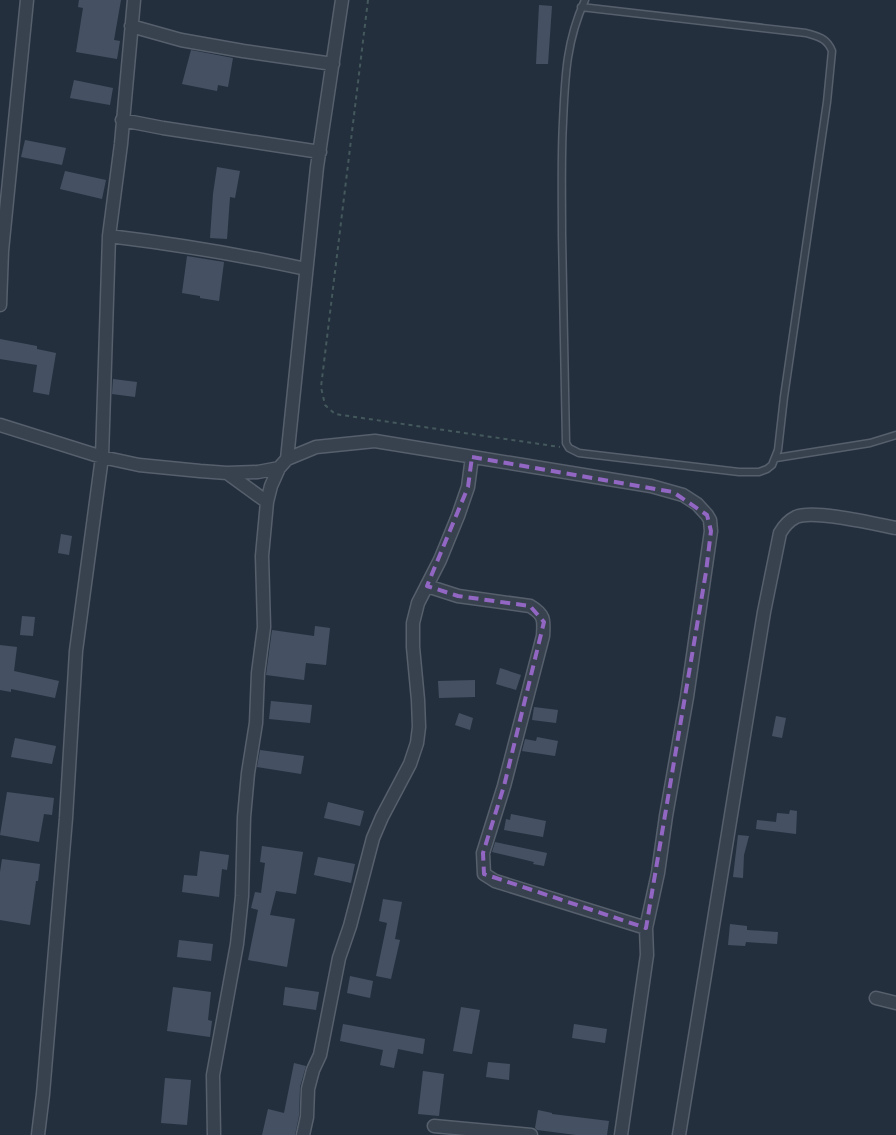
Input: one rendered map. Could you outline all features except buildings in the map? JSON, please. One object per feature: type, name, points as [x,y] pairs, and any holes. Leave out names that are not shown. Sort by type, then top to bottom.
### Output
[{"type":"street","points":[[0,305],[6,202],[26,0]]},
{"type":"street","points":[[38,1135],[65,828],[76,651],[102,457],[109,236],[121,144],[134,0]]},
{"type":"street","points":[[214,1135],[214,1075],[237,944],[242,896],[244,817],[248,773],[256,724],[258,673],[264,627],[262,556],[267,502],[271,486],[283,463],[320,152],[342,0]]},
{"type":"street","points":[[132,26],[181,40],[333,64]]},
{"type":"street","points":[[122,120],[320,152]]},
{"type":"street","points":[[109,236],[164,242],[306,269]]},
{"type":"street","points":[[0,425],[102,457],[139,465],[226,473],[258,472],[283,463],[316,447],[375,441],[651,486],[684,495],[697,504],[707,515],[710,520],[711,531],[706,572],[658,873],[646,928],[647,955],[621,1135]]},
{"type":"street","points":[[303,1135],[307,1117],[308,1089],[313,1070],[320,1055],[339,958],[350,926],[371,847],[382,817],[410,764],[417,743],[419,718],[413,647],[414,623],[418,603],[440,560],[468,487],[472,458]]},
{"type":"street","points":[[226,473],[267,502]]},
{"type":"street","points":[[678,1135],[764,612],[780,534],[786,523],[797,516],[812,515],[852,519],[896,528]]},
{"type":"street","points":[[427,586],[458,596],[530,606],[542,615],[544,622],[504,786],[483,854],[484,874],[495,880],[646,928]]},
{"type":"street","points":[[876,998],[896,1003]]},
{"type":"street","points":[[434,1126],[531,1135]]},
{"type":"lane","points":[[582,7],[806,33],[824,38],[830,44],[832,51],[827,102],[776,458],[772,465],[759,472],[739,472],[579,453],[569,448],[566,443],[561,165],[567,55],[575,22],[585,0]]},
{"type":"lane","points":[[776,458],[870,443],[896,435]]},
{"type":"path","points":[[368,0],[322,387],[325,405],[335,414],[569,448]]},
{"type":"highlighted area","points":[[472,457],[673,492],[707,515],[711,531],[706,572],[646,928],[484,874],[483,853],[504,786],[544,622],[530,606],[458,596],[427,586],[468,487]]}]
